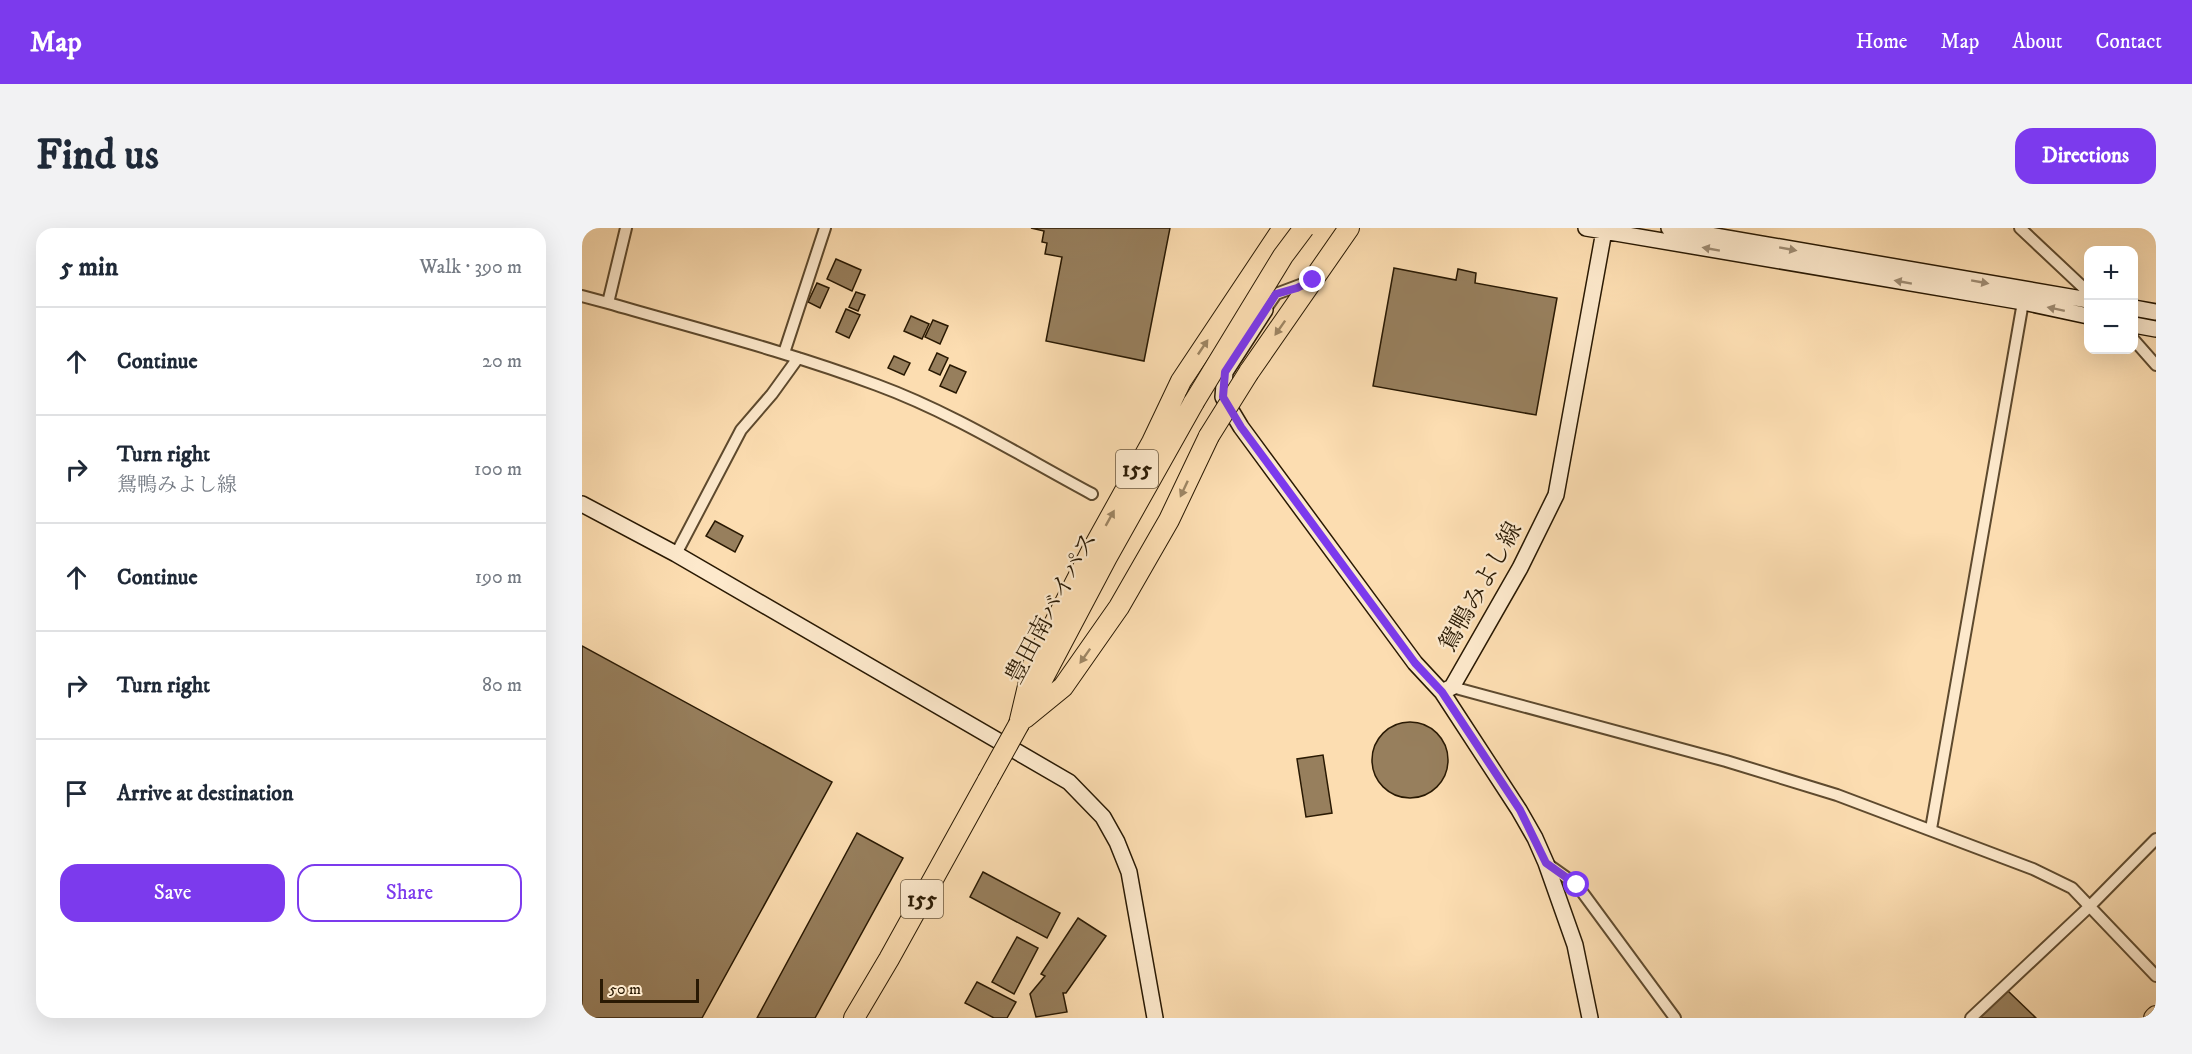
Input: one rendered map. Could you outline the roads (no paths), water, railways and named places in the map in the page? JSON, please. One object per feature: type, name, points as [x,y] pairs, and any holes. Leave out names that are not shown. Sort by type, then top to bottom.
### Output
[{"type":"highway","name":"155","points":[[1019,724],[1033,665],[1092,550],[1152,442],[1180,381],[1283,228]]},
{"type":"highway","name":"豊田南バイパス","points":[[854,1018],[1019,724],[1107,557],[1194,402],[1283,256],[1304,228]]},
{"type":"highway","name":"155","points":[[1019,724],[1063,687],[1119,607],[1169,520],[1209,436],[1349,228]]},
{"type":"street","points":[[608,303],[626,228]]},
{"type":"street","points":[[784,353],[825,228]]},
{"type":"street","points":[[1586,228],[2084,315]]},
{"type":"street","points":[[1669,228],[2084,299]]},
{"type":"street","points":[[2020,228],[2084,288]]},
{"type":"street","name":"鴛鴨みよし線","points":[[1447,689],[1520,568],[1556,495],[1604,231]]},
{"type":"street","points":[[1265,310],[1267,251]]},
{"type":"street","points":[[1313,280],[1297,288],[1276,294],[1225,372],[1223,397],[1241,427],[1415,663],[1447,689],[1520,810],[1546,863],[1575,945],[1590,1018]]},
{"type":"street","points":[[582,296],[784,353],[879,385],[961,422],[1092,494]]},
{"type":"street","points":[[1931,829],[2023,303]]},
{"type":"street","points":[[2138,309],[2156,312]]},
{"type":"street","points":[[2138,326],[2156,329]]},
{"type":"street","points":[[2138,345],[2156,365]]},
{"type":"street","points":[[676,554],[741,430],[772,394],[798,358]]},
{"type":"street","points":[[582,504],[676,554],[1069,782],[1088,799],[1103,816],[1118,842],[1129,872],[1155,1018]]},
{"type":"street","points":[[1447,689],[1726,761],[1837,795],[1931,829],[2072,888],[2156,976]]},
{"type":"street","points":[[1971,1018],[2089,907],[2156,839]]},
{"type":"street","points":[[1546,863],[1577,885],[1675,1018]]}]
